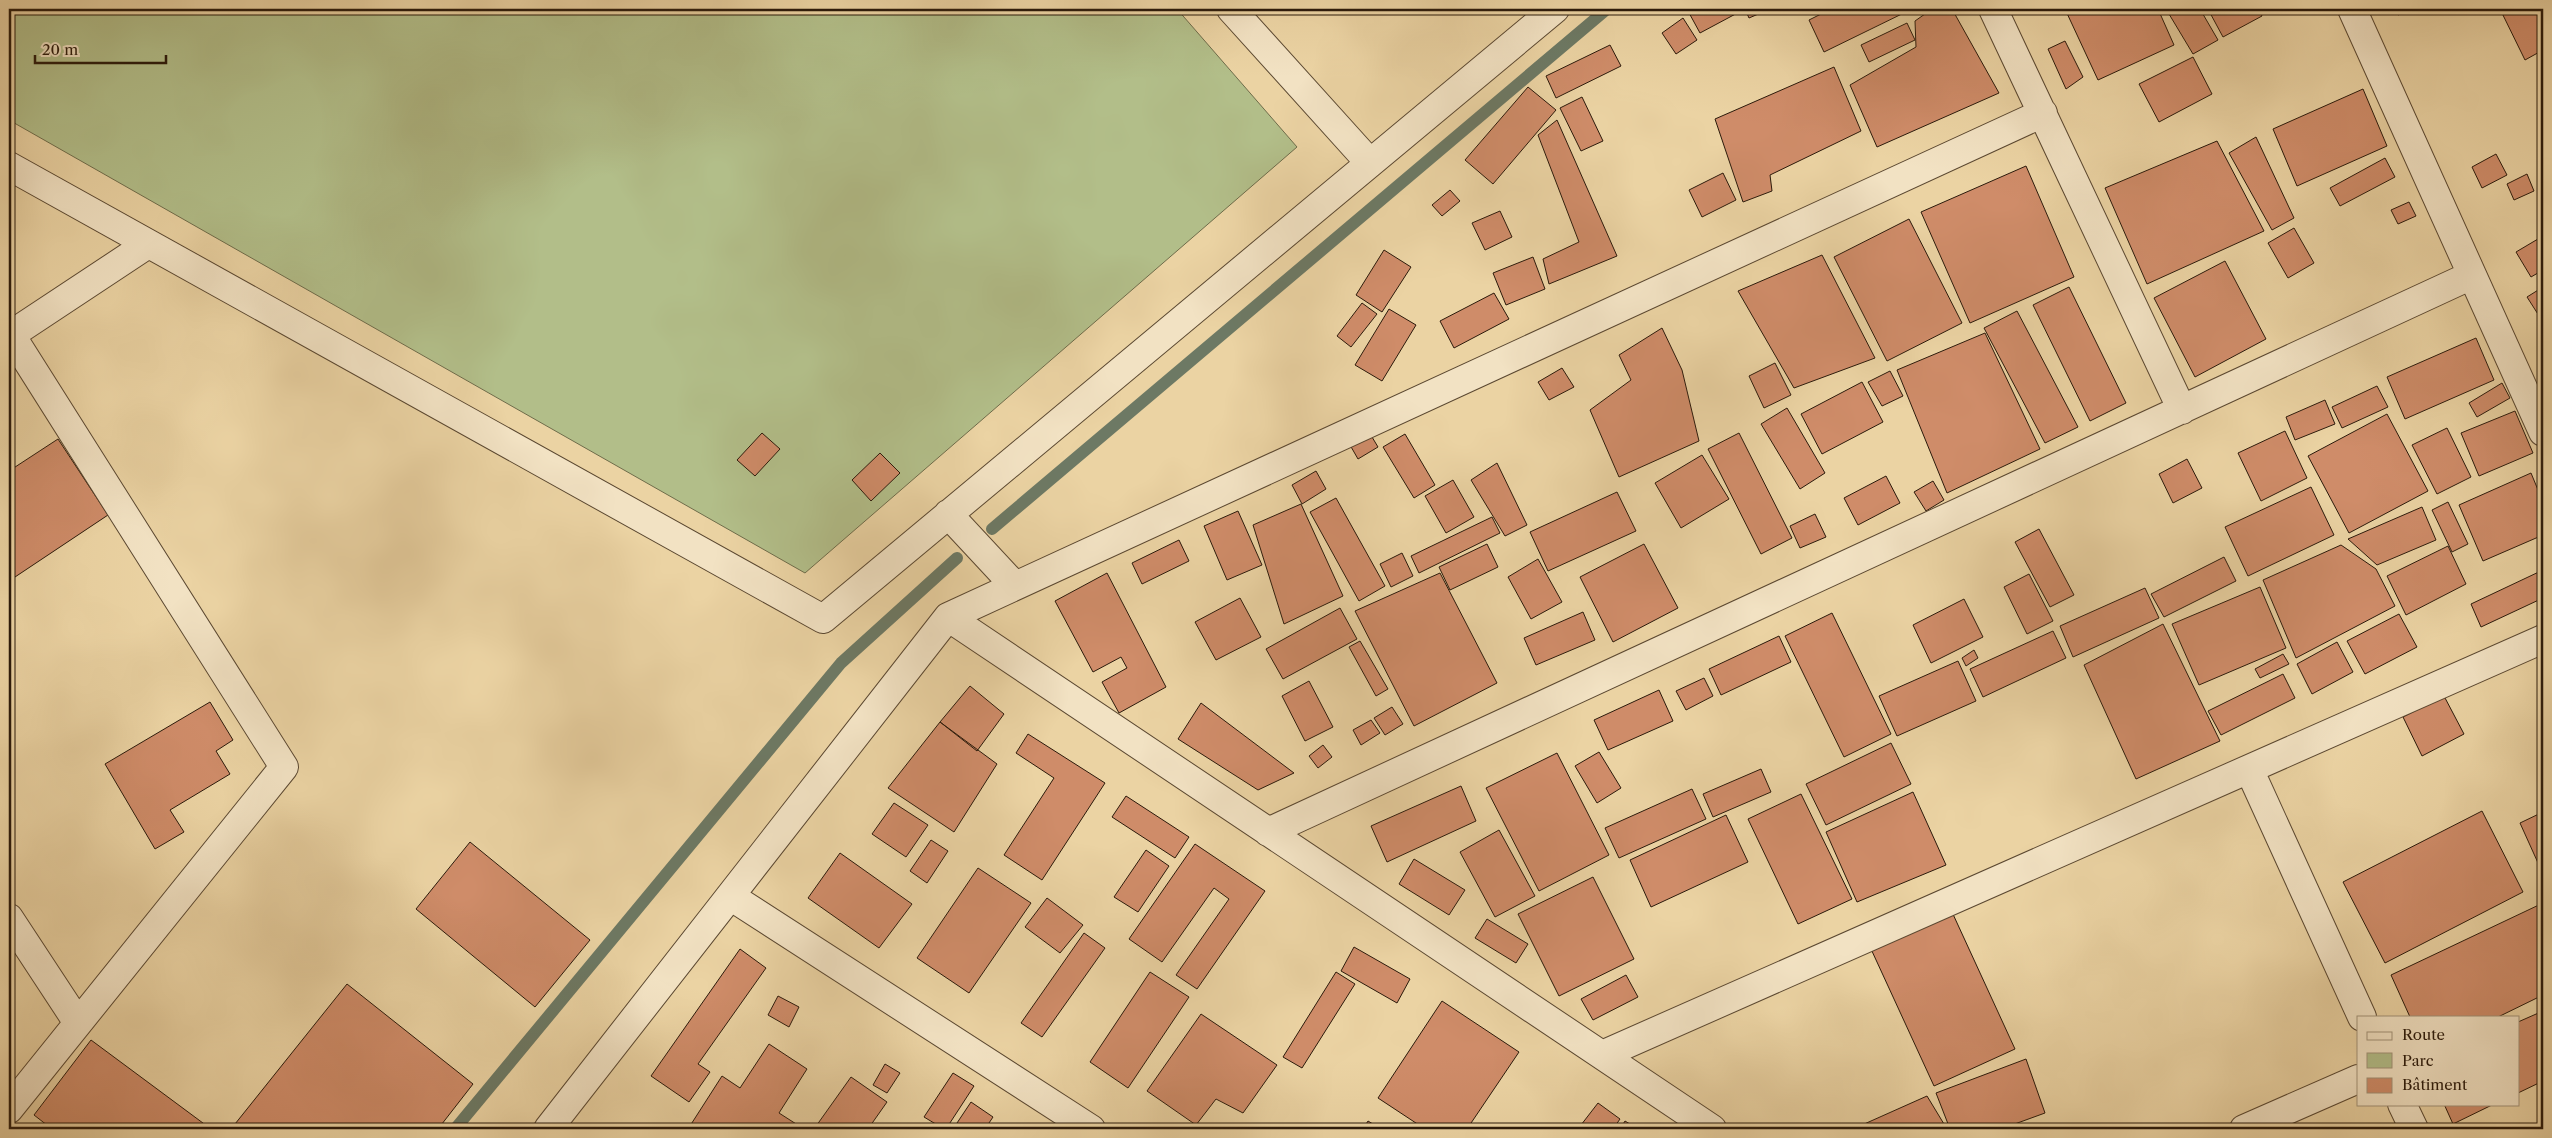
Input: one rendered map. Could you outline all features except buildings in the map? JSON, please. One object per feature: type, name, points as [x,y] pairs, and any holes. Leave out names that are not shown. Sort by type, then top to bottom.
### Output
[{"type":"street","points":[[1231,9],[1370,163]]},
{"type":"street","points":[[9,166],[823,618],[1555,9]]},
{"type":"street","points":[[1993,9],[2044,113],[2182,410]]},
{"type":"street","points":[[2352,9],[2543,432]]},
{"type":"street","points":[[548,1129],[948,617],[2044,113]]},
{"type":"street","points":[[9,1109],[284,767],[10,336],[148,244]]},
{"type":"street","points":[[1268,832],[2472,275]]},
{"type":"street","points":[[948,514],[1015,586]]},
{"type":"street","points":[[948,617],[1712,1129]]},
{"type":"street","points":[[1602,1055],[2543,639]]},
{"type":"street","points":[[2249,768],[2362,1016]]},
{"type":"street","points":[[730,896],[1091,1129]]},
{"type":"street","points":[[9,918],[78,1023]]},
{"type":"street","points":[[2244,1129],[2357,1079]]},
{"type":"street","points":[[2403,1106],[2414,1129]]},
{"type":"green space","points":[[9,9],[1177,9],[1297,147],[805,573],[9,120]]},
{"type":"waterway","points":[[992,529],[1607,9]]},
{"type":"waterway","points":[[455,1129],[841,663],[957,558]]}]
